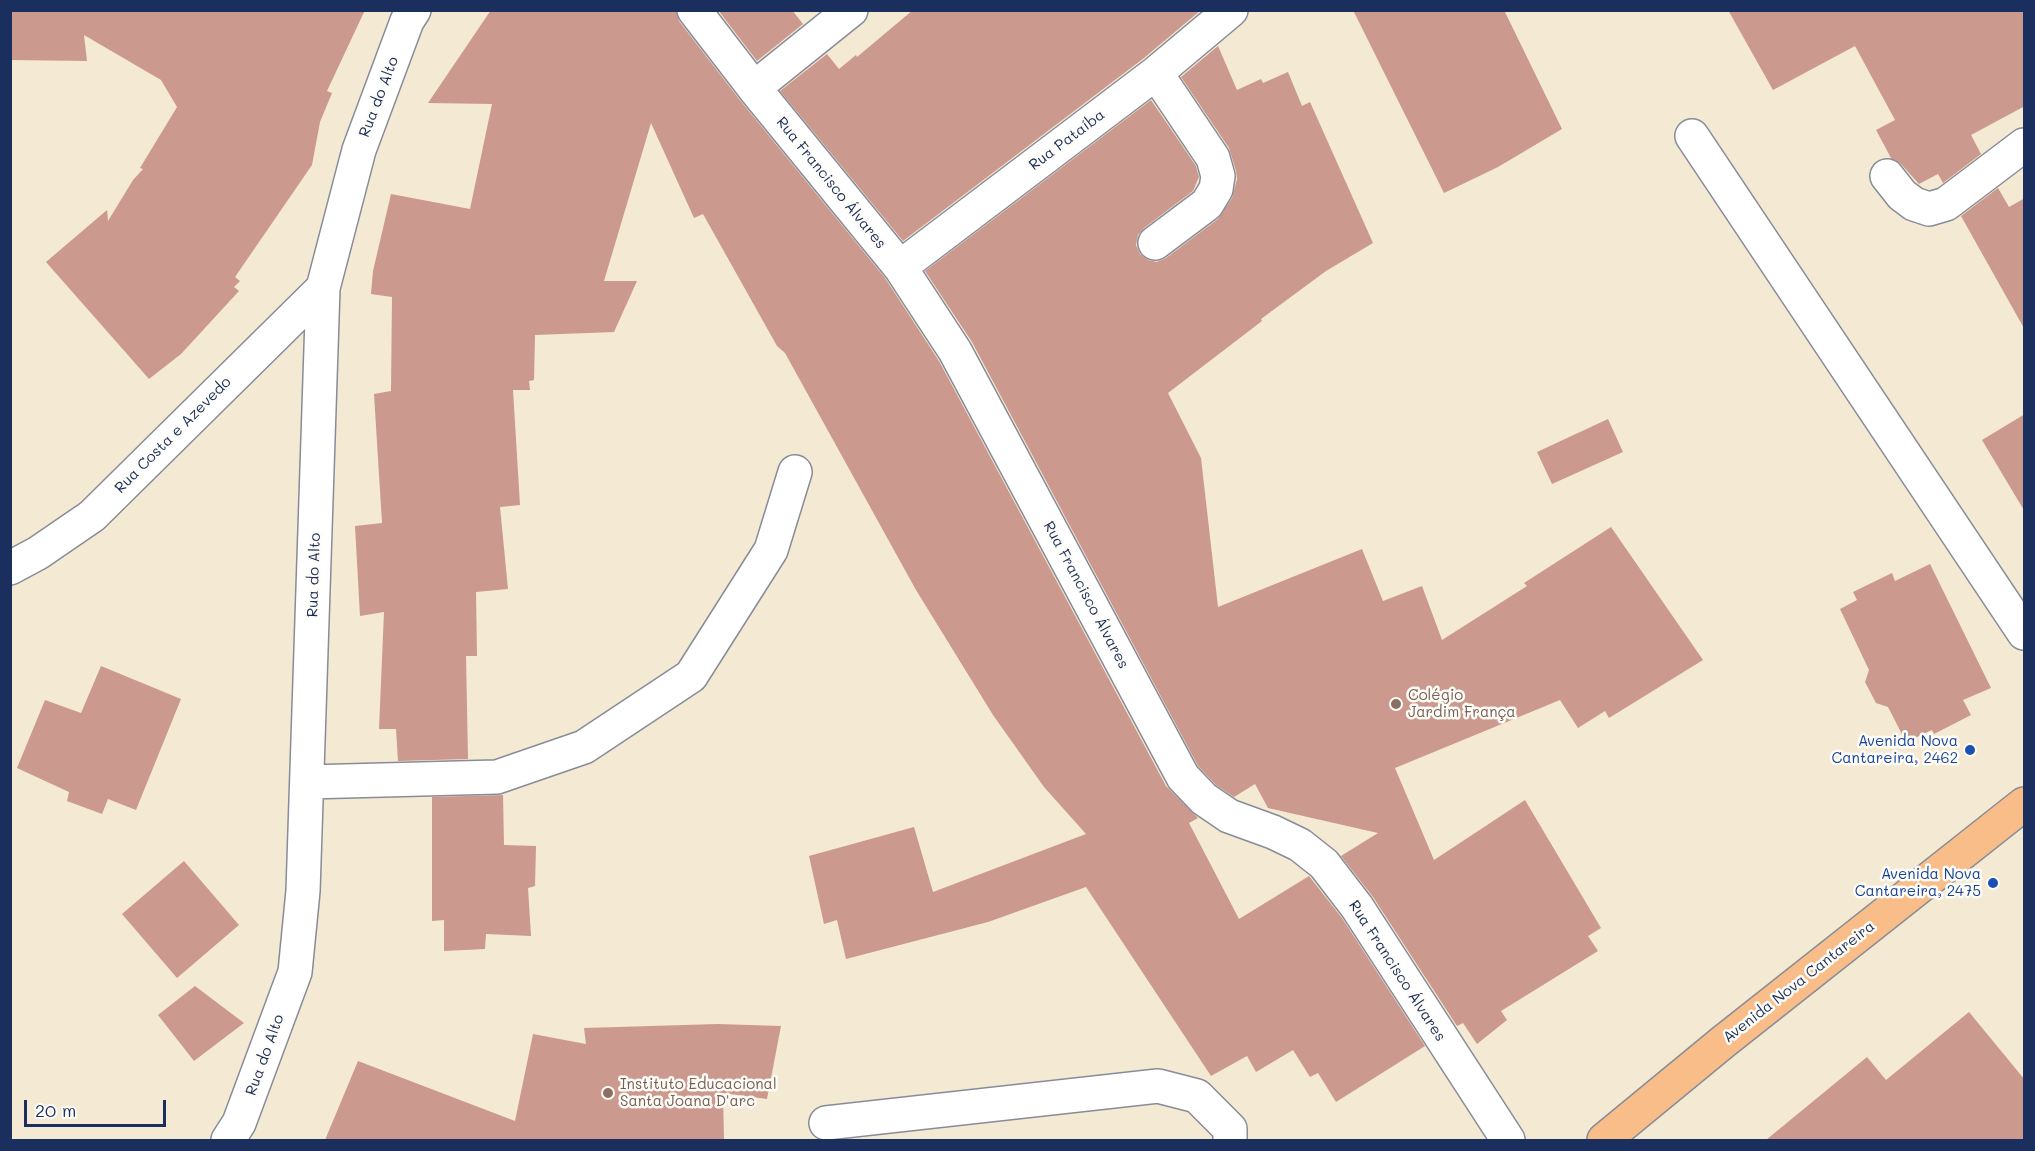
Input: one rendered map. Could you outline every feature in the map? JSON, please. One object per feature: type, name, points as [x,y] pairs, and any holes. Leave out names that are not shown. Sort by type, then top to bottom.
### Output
[{"type":"main road","name":"Avenida Nova Cantareira","points":[[1604,1140],[1723,1042],[2025,804]]},
{"type":"street","name":"Rua do Alto","points":[[228,1140],[239,1123],[295,972],[303,891],[323,288],[359,150],[407,21],[414,10]]},
{"type":"street","name":"Rua Francisco Álvares","points":[[694,10],[864,226],[900,267],[955,351],[1183,777],[1204,799],[1229,816],[1300,844],[1324,864],[1357,907],[1508,1140]]},
{"type":"street","points":[[754,88],[851,10]]},
{"type":"street","name":"Rua Pataíba","points":[[900,267],[1156,73],[1231,10]]},
{"type":"street","points":[[1155,243],[1207,204],[1216,189],[1218,176],[1213,158],[1156,73]]},
{"type":"street","points":[[1692,136],[2025,633]]},
{"type":"street","points":[[1887,176],[1902,195],[1914,204],[1929,209],[1946,204],[2025,145]]},
{"type":"street","name":"Rua Costa e Azevedo","points":[[10,568],[38,553],[92,516],[323,288]]},
{"type":"street","points":[[307,782],[497,777],[584,747],[691,676],[771,550],[795,472]]},
{"type":"street","points":[[825,1123],[1158,1086],[1197,1095],[1230,1129],[1230,1140]]},
{"type":"building","points":[[10,10],[365,10],[327,91],[332,93],[320,122],[312,165],[235,277],[240,281],[234,287],[239,291],[181,354],[149,379],[46,262],[107,210],[108,221],[133,180],[143,169],[140,168],[177,107],[161,80],[84,35],[87,61],[10,60]]},
{"type":"building","points":[[491,10],[676,10],[679,21],[739,99],[885,278],[939,361],[1166,786],[1198,818],[1189,823],[1239,919],[1309,876],[1342,918],[1425,1046],[1336,1102],[1318,1073],[1310,1077],[1293,1050],[1256,1072],[1247,1056],[1211,1076],[1086,887],[988,922],[846,959],[837,920],[824,924],[809,856],[914,827],[933,892],[1086,834],[1044,787],[993,715],[916,590],[785,353],[777,346],[703,214],[694,218],[651,123],[604,281],[637,281],[614,332],[535,335],[534,380],[529,381],[530,390],[513,390],[520,505],[500,507],[508,589],[476,592],[477,656],[466,656],[468,759],[398,761],[396,729],[379,729],[384,612],[360,616],[355,526],[382,523],[374,394],[391,391],[392,297],[371,294],[373,271],[391,194],[470,209],[492,104],[428,103]]},
{"type":"building","points":[[718,10],[792,10],[803,24],[757,61]]},
{"type":"building","points":[[913,10],[1201,10],[1144,58],[903,241],[780,91],[827,54],[839,69],[856,55],[857,57]]},
{"type":"building","points":[[1353,10],[1504,10],[1562,129],[1498,167],[1444,193]]},
{"type":"building","points":[[1728,10],[2025,10],[2025,106],[1971,135],[1981,154],[1943,183],[1938,174],[1919,184],[1901,164],[1891,158],[1876,130],[1895,120],[1855,46],[1773,90]]},
{"type":"building","points":[[1218,46],[1237,90],[1261,79],[1263,83],[1288,72],[1302,106],[1310,102],[1373,243],[1326,271],[1168,393],[1201,458],[1218,607],[1362,549],[1383,601],[1422,586],[1442,640],[1527,586],[1524,583],[1611,527],[1703,660],[1609,718],[1605,711],[1578,728],[1560,700],[1395,768],[1434,860],[1525,800],[1601,928],[1588,936],[1598,951],[1501,1011],[1507,1020],[1477,1044],[1463,1023],[1457,1026],[1373,897],[1341,856],[1378,833],[1268,808],[1255,784],[1234,797],[1216,785],[1198,766],[972,342],[925,271],[1151,100],[1196,166],[1199,177],[1193,191],[1138,235],[1136,245],[1140,254],[1148,260],[1157,262],[1166,258],[1218,219],[1232,198],[1237,179],[1236,171],[1229,148],[1181,77]]},
{"type":"building","points":[[1998,188],[2009,207],[2025,198],[2025,330],[1961,216]]},
{"type":"building","points":[[2025,414],[2025,512],[1982,440]]},
{"type":"building","points":[[1608,419],[1623,452],[1552,484],[1537,452]]},
{"type":"building","points":[[1930,564],[1991,688],[1963,700],[1971,715],[1934,734],[1932,730],[1906,742],[1888,707],[1876,703],[1865,682],[1869,670],[1840,609],[1857,600],[1853,592],[1892,573],[1895,581]]},
{"type":"building","points":[[101,666],[181,699],[136,810],[108,799],[102,814],[67,801],[69,792],[17,768],[45,700],[81,713]]},
{"type":"building","points":[[503,795],[504,845],[536,846],[535,886],[528,888],[531,936],[486,934],[485,949],[444,951],[444,920],[432,921],[432,797]]},
{"type":"building","points":[[184,861],[239,925],[177,978],[122,914]]},
{"type":"building","points":[[195,986],[244,1023],[194,1061],[158,1015]]},
{"type":"building","points":[[1969,1012],[2025,1080],[2025,1140],[1766,1140],[1867,1057],[1886,1080]]},
{"type":"building","name":"Instituto Educacional Santa Joana D'arc","points":[[718,1024],[781,1026],[767,1099],[723,1093],[724,1140],[325,1140],[358,1061],[515,1121],[533,1034],[586,1044],[584,1028]]},
{"type":"place","name":"Colégio Jardim França","points":[[1396,704]]},
{"type":"place","name":"Avenida Nova Cantareira, 2462","points":[[1970,750]]},
{"type":"place","name":"Avenida Nova Cantareira, 2475","points":[[1993,883]]},
{"type":"place","name":"Instituto Educacional Santa Joana D'arc","points":[[608,1093]]}]
